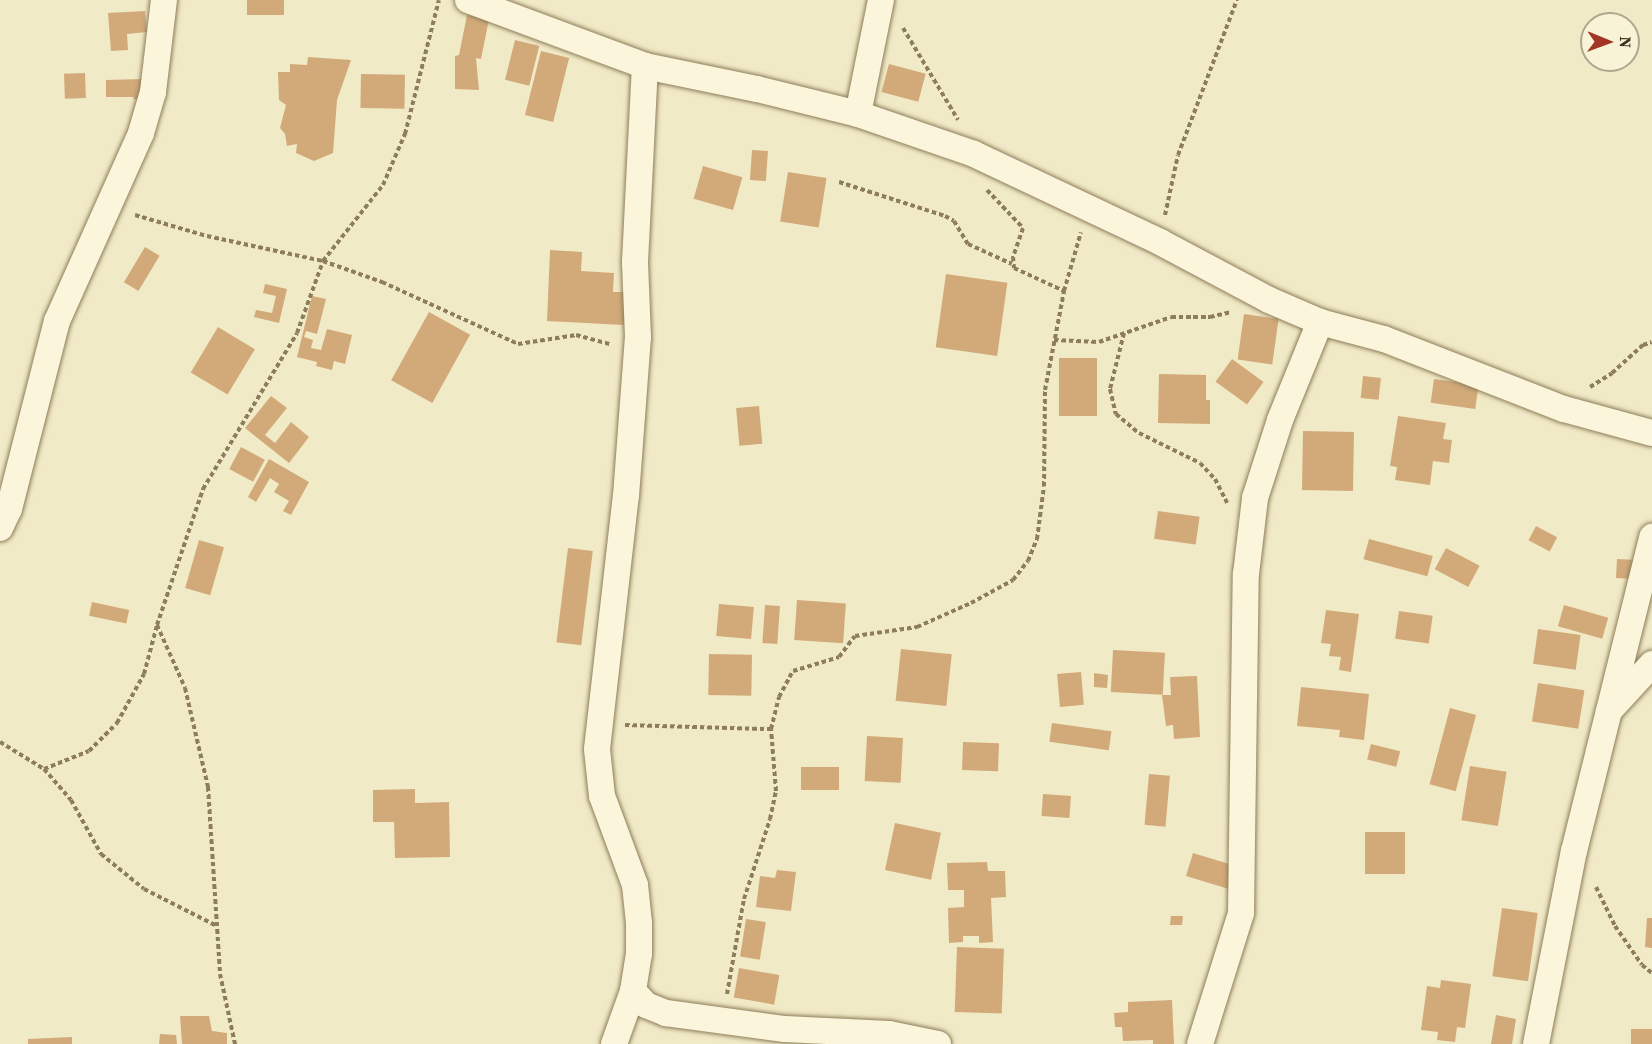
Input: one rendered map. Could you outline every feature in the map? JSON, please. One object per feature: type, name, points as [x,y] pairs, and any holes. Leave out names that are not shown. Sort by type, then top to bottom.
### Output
[{"type":"street","points":[[0,528],[9,508],[57,321],[141,133],[153,92],[164,0]]},
{"type":"street","points":[[858,114],[881,0]]},
{"type":"street","points":[[475,1],[645,66],[757,89],[858,114],[974,154],[1160,242],[1269,300],[1320,322],[1383,339],[1564,409],[1652,433]]},
{"type":"street","points":[[614,1044],[633,991],[639,954],[634,885],[602,796],[597,748],[626,496],[637,351],[635,262],[645,66]]},
{"type":"street","points":[[1200,1044],[1241,913],[1249,540],[1255,498],[1280,420],[1320,322]]},
{"type":"street","points":[[1536,1044],[1574,851],[1652,537]]},
{"type":"street","points":[[1608,711],[1652,664]]},
{"type":"street","points":[[633,991],[646,1005],[666,1013],[785,1029],[889,1034],[938,1044]]},
{"type":"path","points":[[44,769],[89,751],[117,723],[144,674],[157,625],[203,489],[297,333],[323,261],[383,185],[405,134],[440,0]]},
{"type":"path","points":[[1160,242],[1178,155],[1237,0]]},
{"type":"path","points":[[900,21],[917,54],[941,89],[974,154],[982,181],[990,195],[1023,228],[1012,264]]},
{"type":"path","points":[[839,182],[945,216],[954,221],[968,244],[1012,264],[1018,271],[1064,291]]},
{"type":"path","points":[[107,207],[207,236],[323,261],[382,282],[518,344],[576,335],[637,351]]},
{"type":"path","points":[[723,1019],[744,899],[770,819],[776,791],[771,729],[779,697],[793,671],[839,657],[855,636],[917,627],[971,603],[1013,580],[1028,561],[1037,540],[1044,486],[1045,390],[1064,291],[1088,208]]},
{"type":"path","points":[[1054,340],[1099,342],[1171,317],[1210,317],[1269,300]]},
{"type":"path","points":[[1124,333],[1110,389],[1116,414],[1139,433],[1200,463],[1215,479],[1249,540]]},
{"type":"path","points":[[1564,409],[1643,345],[1652,342]]},
{"type":"path","points":[[157,625],[185,688],[208,788],[220,974],[235,1044]]},
{"type":"path","points":[[600,724],[771,729]]},
{"type":"path","points":[[0,742],[44,769],[71,800],[100,854],[144,889],[217,926]]},
{"type":"path","points":[[1574,851],[1615,926],[1642,965],[1652,973]]},
{"type":"building","points":[[247,0],[284,0],[284,15],[247,15]]},
{"type":"building","points":[[145,11],[147,32],[127,34],[128,50],[111,51],[108,13]]},
{"type":"building","points":[[467,15],[489,19],[481,59],[476,58],[479,90],[455,89],[455,56],[459,55]]},
{"type":"building","points":[[515,40],[539,46],[529,86],[505,80]]},
{"type":"building","points":[[541,51],[569,58],[553,122],[525,115]]},
{"type":"building","points":[[308,57],[351,60],[337,100],[333,153],[314,161],[296,153],[297,144],[287,146],[285,134],[280,128],[286,105],[279,100],[278,72],[290,72],[290,64],[307,65]]},
{"type":"building","points":[[889,64],[926,74],[918,102],[881,92]]},
{"type":"building","points":[[85,73],[86,98],[65,99],[64,74]]},
{"type":"building","points":[[361,74],[405,75],[404,109],[360,108]]},
{"type":"building","points":[[143,79],[144,100],[133,99],[134,97],[106,97],[106,80]]},
{"type":"building","points":[[752,150],[768,151],[766,181],[750,180]]},
{"type":"building","points":[[703,166],[742,177],[733,210],[694,199]]},
{"type":"building","points":[[788,172],[827,178],[819,227],[780,221]]},
{"type":"building","points":[[145,247],[160,256],[138,291],[124,282]]},
{"type":"building","points":[[550,250],[582,252],[581,271],[614,273],[613,292],[625,292],[624,325],[547,321]]},
{"type":"building","points":[[946,274],[1007,283],[997,356],[936,347]]},
{"type":"building","points":[[265,284],[287,289],[279,323],[254,317],[256,310],[272,313],[276,296],[263,293]]},
{"type":"building","points":[[312,296],[326,299],[317,334],[306,331],[304,337],[313,340],[311,348],[321,350],[327,329],[352,335],[345,364],[334,361],[332,370],[316,366],[317,362],[297,357]]},
{"type":"building","points":[[429,312],[470,335],[432,403],[391,380]]},
{"type":"building","points":[[1244,314],[1279,319],[1272,364],[1238,360]]},
{"type":"building","points":[[218,327],[255,349],[228,395],[191,372]]},
{"type":"building","points":[[1059,358],[1097,358],[1097,416],[1059,416]]},
{"type":"building","points":[[1232,359],[1264,382],[1247,405],[1216,382]]},
{"type":"building","points":[[1159,374],[1206,375],[1206,400],[1210,400],[1210,424],[1158,423]]},
{"type":"building","points":[[1363,376],[1381,378],[1379,400],[1361,398]]},
{"type":"building","points":[[1434,379],[1479,385],[1475,409],[1431,403]]},
{"type":"building","points":[[271,396],[287,408],[265,435],[275,443],[291,422],[309,437],[289,463],[245,428]]},
{"type":"building","points":[[759,406],[762,444],[739,446],[736,408]]},
{"type":"building","points":[[1398,416],[1446,423],[1443,439],[1452,440],[1449,463],[1433,461],[1430,485],[1395,480],[1397,467],[1390,466]]},
{"type":"building","points":[[1303,431],[1354,432],[1353,491],[1302,490]]},
{"type":"building","points":[[241,447],[265,460],[253,482],[229,469]]},
{"type":"building","points":[[269,459],[309,482],[291,515],[283,511],[289,501],[274,492],[279,484],[270,478],[256,502],[248,497]]},
{"type":"building","points":[[1158,511],[1200,517],[1196,545],[1154,539]]},
{"type":"building","points":[[1536,526],[1557,537],[1550,551],[1528,540]]},
{"type":"building","points":[[1369,539],[1433,556],[1427,576],[1364,559]]},
{"type":"building","points":[[199,540],[224,547],[210,595],[185,588]]},
{"type":"building","points":[[568,548],[593,551],[581,645],[556,642]]},
{"type":"building","points":[[1446,548],[1480,566],[1468,587],[1435,569]]},
{"type":"building","points":[[1617,559],[1637,560],[1636,579],[1616,578]]},
{"type":"building","points":[[797,600],[846,603],[843,643],[794,640]]},
{"type":"building","points":[[92,602],[129,610],[126,624],[89,616]]},
{"type":"building","points":[[719,604],[754,607],[751,639],[716,636]]},
{"type":"building","points":[[765,605],[780,606],[777,644],[762,643]]},
{"type":"building","points":[[1564,605],[1608,618],[1602,639],[1558,626]]},
{"type":"building","points":[[1326,610],[1359,614],[1351,672],[1339,670],[1341,657],[1329,656],[1331,644],[1321,643]]},
{"type":"building","points":[[1399,611],[1433,616],[1429,643],[1395,639]]},
{"type":"building","points":[[1538,629],[1581,635],[1576,670],[1533,664]]},
{"type":"building","points":[[901,649],[952,654],[946,706],[896,701]]},
{"type":"building","points":[[1113,650],[1165,653],[1163,695],[1111,692]]},
{"type":"building","points":[[709,654],[752,655],[751,696],[708,695]]},
{"type":"building","points":[[1081,672],[1084,705],[1060,707],[1057,674]]},
{"type":"building","points":[[1094,673],[1108,675],[1107,688],[1094,687]]},
{"type":"building","points":[[1197,676],[1200,737],[1174,739],[1173,725],[1166,726],[1162,695],[1171,695],[1170,677]]},
{"type":"building","points":[[1538,683],[1584,690],[1578,729],[1532,722]]},
{"type":"building","points":[[1301,687],[1369,694],[1364,740],[1339,737],[1340,730],[1297,726]]},
{"type":"building","points":[[1450,708],[1476,715],[1456,791],[1430,784]]},
{"type":"building","points":[[1052,723],[1111,731],[1109,750],[1049,742]]},
{"type":"building","points":[[867,736],[903,738],[901,783],[865,781]]},
{"type":"building","points":[[963,742],[999,743],[998,771],[962,770]]},
{"type":"building","points":[[1371,744],[1400,751],[1396,767],[1367,760]]},
{"type":"building","points":[[1470,766],[1507,772],[1498,826],[1461,820]]},
{"type":"building","points":[[801,767],[839,767],[839,790],[801,790]]},
{"type":"building","points":[[1149,774],[1170,776],[1165,827],[1145,825]]},
{"type":"building","points":[[415,789],[415,803],[449,802],[450,857],[395,858],[394,822],[373,822],[373,790]]},
{"type":"building","points":[[1043,794],[1071,796],[1069,818],[1041,816]]},
{"type":"building","points":[[895,823],[941,833],[931,880],[885,870]]},
{"type":"building","points":[[1365,832],[1405,832],[1405,874],[1365,874]]},
{"type":"building","points":[[1193,853],[1235,866],[1228,889],[1186,876]]},
{"type":"building","points":[[987,862],[988,871],[1005,871],[1006,897],[991,898],[993,942],[979,943],[979,936],[963,936],[963,942],[949,943],[948,908],[964,907],[964,890],[948,890],[947,863]]},
{"type":"building","points":[[777,870],[796,872],[791,911],[756,907],[760,876],[775,878]]},
{"type":"building","points":[[1502,908],[1538,913],[1528,981],[1492,976]]},
{"type":"building","points":[[1171,916],[1183,916],[1182,925],[1170,925]]},
{"type":"building","points":[[1647,918],[1652,918],[1652,948],[1645,947]]},
{"type":"building","points":[[746,919],[766,922],[760,960],[740,957]]},
{"type":"building","points":[[957,947],[1004,949],[1002,1014],[955,1012]]},
{"type":"building","points":[[739,968],[779,975],[774,1005],[734,998]]},
{"type":"building","points":[[1441,980],[1471,984],[1465,1028],[1457,1027],[1455,1042],[1437,1040],[1438,1032],[1421,1030],[1427,986],[1440,988]]},
{"type":"building","points":[[1172,1000],[1174,1044],[1153,1044],[1153,1040],[1123,1041],[1122,1027],[1115,1027],[1114,1013],[1128,1012],[1128,1002]]},
{"type":"building","points":[[1496,1015],[1516,1019],[1512,1044],[1491,1044]]},
{"type":"building","points":[[180,1016],[209,1016],[212,1031],[227,1033],[227,1044],[182,1044]]},
{"type":"building","points":[[1631,1029],[1652,1029],[1652,1044],[1631,1044]]},
{"type":"building","points":[[160,1034],[176,1035],[177,1044],[159,1044]]},
{"type":"building","points":[[72,1037],[72,1044],[28,1044],[28,1039]]}]
